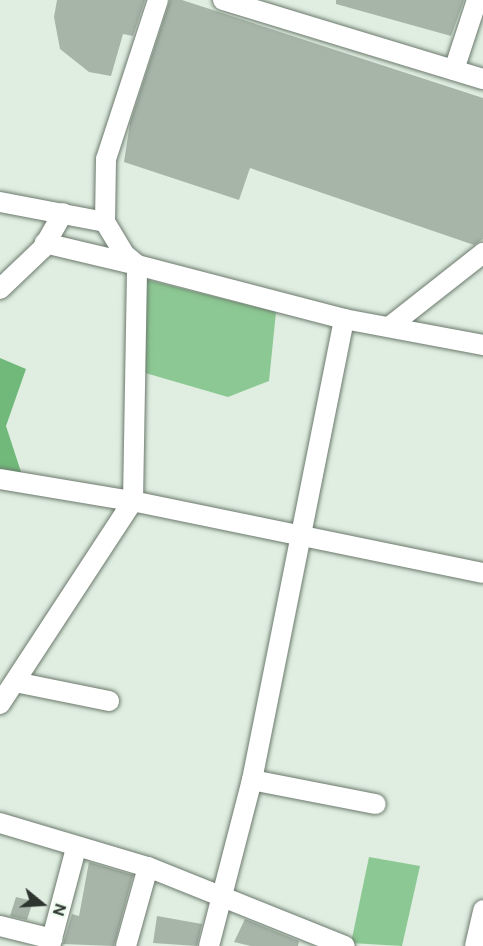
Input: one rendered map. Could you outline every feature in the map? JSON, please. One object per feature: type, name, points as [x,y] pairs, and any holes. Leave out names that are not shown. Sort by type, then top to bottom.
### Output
[{"type":"street","points":[[0,704],[133,501],[137,265],[120,248],[105,222],[106,159],[158,0]]},
{"type":"street","points":[[223,0],[483,79]]},
{"type":"street","points":[[454,70],[477,0]]},
{"type":"street","points":[[0,202],[105,222]]},
{"type":"street","points":[[0,289],[45,243],[63,213]]},
{"type":"street","points":[[45,243],[344,319],[483,345]]},
{"type":"street","points":[[389,327],[483,253]]},
{"type":"street","points":[[209,946],[225,897],[252,780],[344,319]]},
{"type":"street","points":[[0,479],[133,501],[483,573]]},
{"type":"street","points":[[15,682],[109,701]]},
{"type":"street","points":[[252,780],[376,804]]},
{"type":"street","points":[[0,823],[76,849],[148,867],[225,897],[307,938],[345,946]]},
{"type":"street","points":[[0,926],[51,943],[76,849]]},
{"type":"street","points":[[126,946],[148,867]]},
{"type":"street","points":[[475,946],[483,910]]},
{"type":"green space","points":[[140,278],[276,312],[269,381],[228,397],[135,370]]},
{"type":"green space","points":[[0,358],[26,369],[6,426],[23,478],[0,474]]},
{"type":"green space","points":[[369,857],[420,866],[402,946],[351,943]]},
{"type":"building","points":[[57,0],[145,0],[133,36],[123,34],[111,76],[89,72],[60,49],[54,17]]},
{"type":"building","points":[[170,0],[182,0],[483,98],[483,239],[474,245],[250,168],[239,200],[124,162],[130,123]]},
{"type":"building","points":[[336,0],[464,0],[451,36],[336,4]]},
{"type":"building","points":[[89,862],[133,875],[114,946],[63,944],[72,914],[79,916]]},
{"type":"building","points":[[16,897],[33,901],[27,920],[10,916]]},
{"type":"building","points":[[157,916],[202,924],[197,946],[153,943]]},
{"type":"building","points":[[245,919],[299,941],[298,946],[251,946],[234,942]]}]
